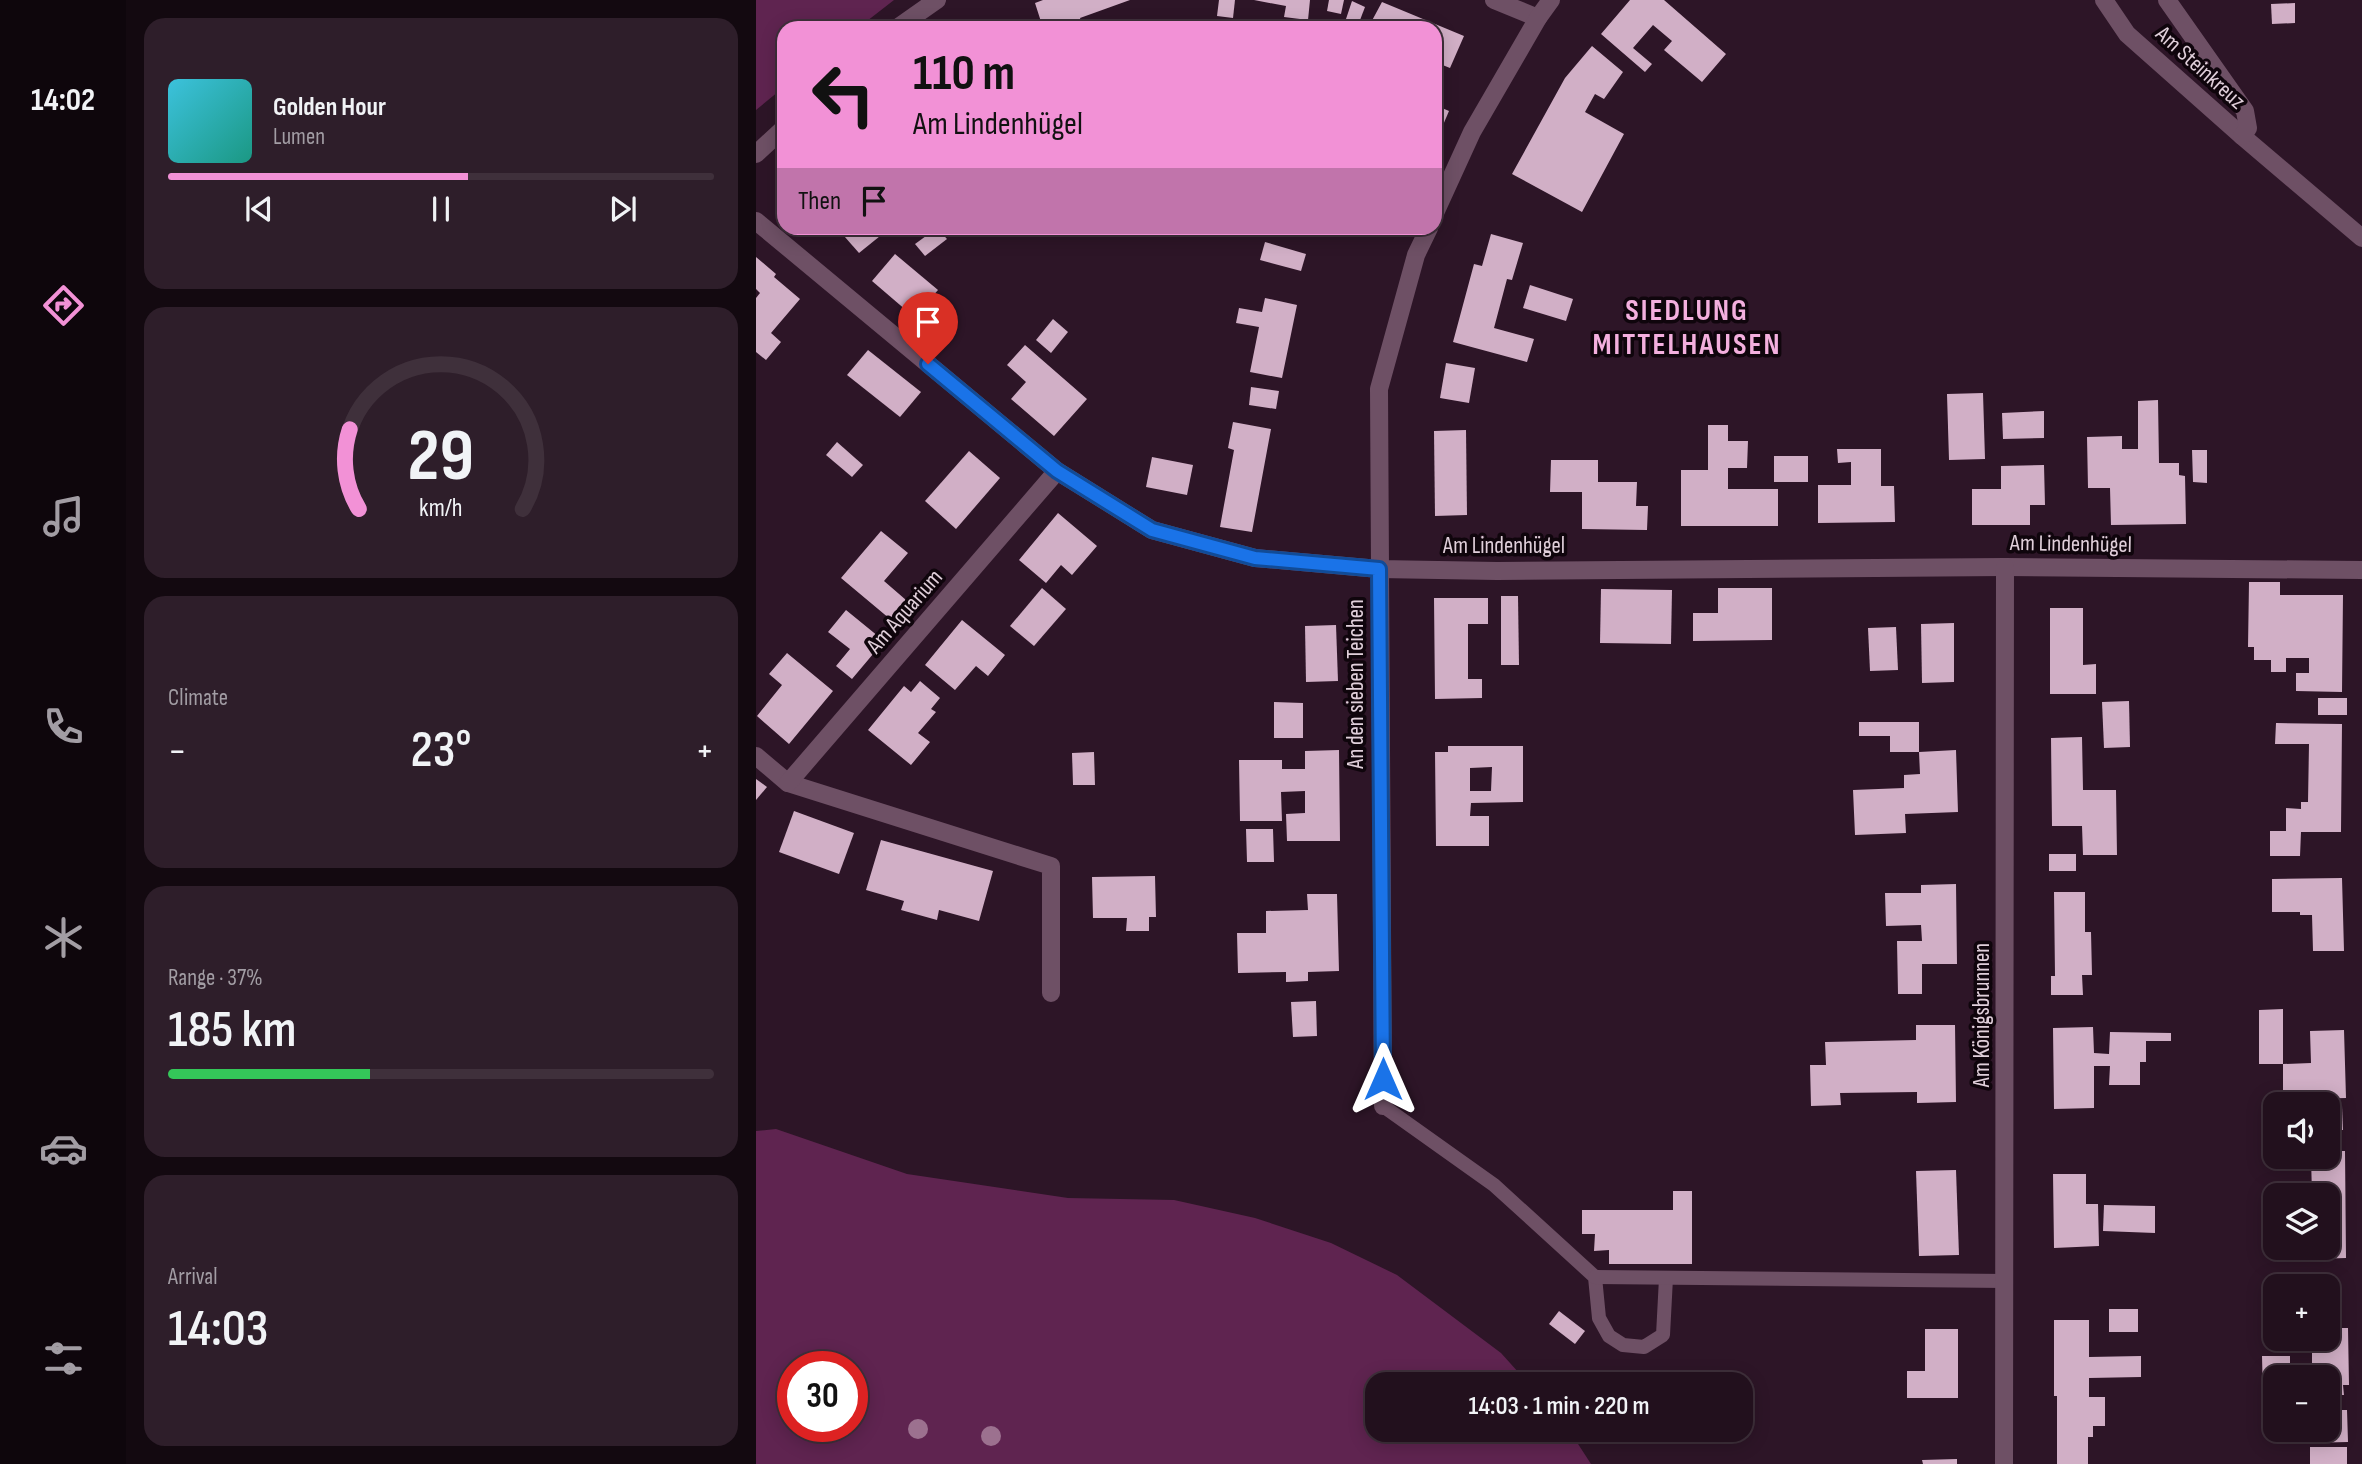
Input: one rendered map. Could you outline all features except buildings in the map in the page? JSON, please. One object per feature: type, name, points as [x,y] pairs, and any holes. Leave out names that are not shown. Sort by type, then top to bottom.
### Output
[{"type":"street","points":[[907,21],[937,0]]},
{"type":"street","points":[[1494,0],[1538,18]]},
{"type":"street","points":[[1442,198],[1472,132],[1551,0]]},
{"type":"street","name":"Am Steinkreuz","points":[[2104,0],[2127,34],[2362,238]]},
{"type":"street","name":"Am Steinkreuz","points":[[2168,0],[2245,111],[2248,128],[2242,136]]},
{"type":"street","points":[[756,154],[777,134]]},
{"type":"street","name":"Am Lindenhügel","points":[[756,221],[1057,471],[1152,530],[1255,558],[1379,569],[1511,571],[2005,567],[2362,570]]},
{"type":"street","name":"An den sieben Teichen","points":[[1383,1105],[1379,389],[1416,255],[1426,235]]},
{"type":"street","name":"Am Aquarium","points":[[788,783],[1057,471]]},
{"type":"street","name":"Am Königsbrunnen","points":[[2004,1464],[2005,567]]},
{"type":"street","points":[[756,756],[788,783],[1051,866],[1051,993]]},
{"type":"lane","points":[[1383,1105],[1494,1185],[1595,1277],[2006,1281]]},
{"type":"lane","points":[[1595,1277],[1599,1318],[1609,1336],[1623,1345],[1644,1347],[1663,1335],[1667,1279]]},
{"type":"shaded area","points":[[756,0],[894,0],[867,21],[777,21],[777,93],[756,110]]},
{"type":"shaded area","points":[[776,1129],[907,1174],[1068,1198],[1174,1200],[1255,1218],[1331,1243],[1397,1275],[1501,1353],[1518,1372],[1365,1372],[1365,1442],[1577,1442],[1591,1464],[756,1464],[756,1131]]},
{"type":"district","name":"SIEDLUNG MITTELHAUSEN","points":[[1687,327]]},
{"type":"route","points":[[928,364],[1057,471],[1152,530],[1255,558],[1379,569],[1383,1079]]}]
